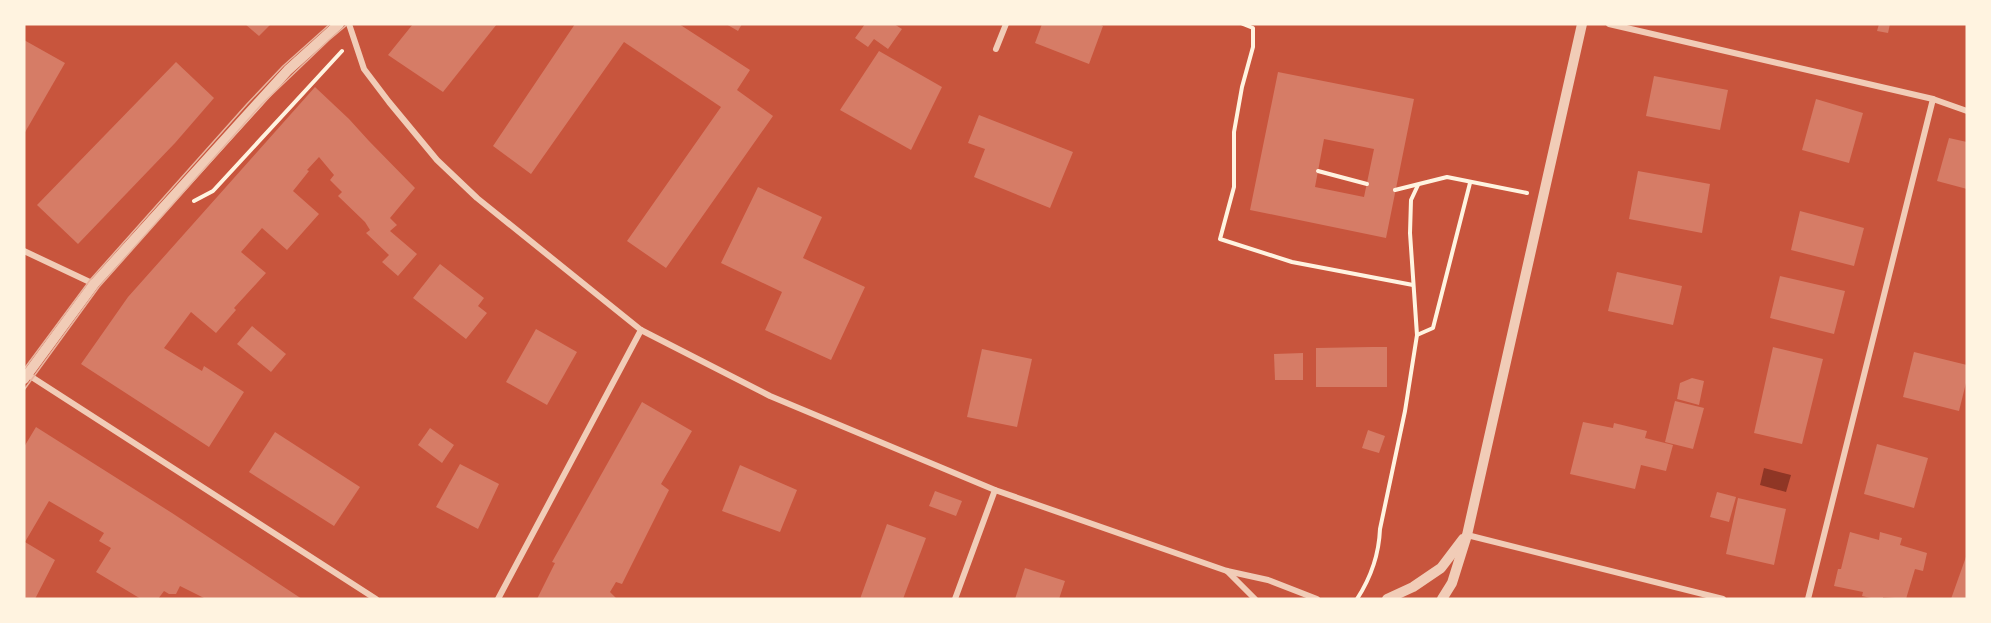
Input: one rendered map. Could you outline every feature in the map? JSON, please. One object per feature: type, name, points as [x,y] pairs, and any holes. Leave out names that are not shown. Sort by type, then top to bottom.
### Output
[{"type":"street","points":[[339,24],[288,70],[94,284],[26,377],[376,599]]},
{"type":"street","points":[[349,24],[364,69],[388,102],[437,160],[477,198],[641,330],[770,396],[995,490],[1227,571],[1268,580],[1317,599]]},
{"type":"street","points":[[996,49],[1006,24]]},
{"type":"street","points":[[1442,599],[1452,583],[1467,535],[1582,24]]},
{"type":"street","points":[[1609,24],[1933,99],[1967,111]]},
{"type":"street","points":[[1808,599],[1933,99]]},
{"type":"street","points":[[24,251],[94,284]]},
{"type":"street","points":[[498,599],[641,330]]},
{"type":"street","points":[[954,599],[995,490]]},
{"type":"street","points":[[1387,599],[1413,587],[1441,568],[1467,535]]},
{"type":"street","points":[[1467,535],[1723,599]]},
{"type":"street","points":[[1227,571],[1255,599]]},
{"type":"path","points":[[1243,24],[1253,28],[1252,47],[1234,132],[1234,187],[1220,239],[1292,261],[1413,285]]},
{"type":"path","points":[[198,199],[213,191],[295,97],[354,39]]},
{"type":"path","points":[[1318,171],[1367,184]]},
{"type":"path","points":[[1395,190],[1447,177],[1507,189]]},
{"type":"path","points":[[1417,334],[1433,328],[1470,183]]},
{"type":"path","points":[[1357,599],[1367,583],[1380,541],[1380,530],[1405,411],[1417,334],[1410,233],[1411,200],[1418,185]]},
{"type":"shaded area","points":[[1764,468],[1791,475],[1786,492],[1760,485]]},
{"type":"building","points":[[245,24],[271,24],[259,36]]},
{"type":"building","points":[[413,24],[497,24],[443,92],[388,55]]},
{"type":"building","points":[[575,24],[679,24],[750,70],[737,90],[773,116],[666,268],[627,241],[721,107],[624,42],[531,174],[493,146]]},
{"type":"building","points":[[726,24],[742,24],[738,31]]},
{"type":"building","points":[[865,24],[894,24],[902,29],[888,49],[874,39],[868,47],[855,38]]},
{"type":"building","points":[[1042,24],[1099,24],[1103,26],[1089,64],[1035,43]]},
{"type":"building","points":[[1879,24],[1890,24],[1888,33],[1877,31]]},
{"type":"building","points":[[24,40],[65,63],[24,134]]},
{"type":"building","points":[[879,51],[942,87],[911,150],[840,110]]},
{"type":"building","points":[[176,62],[214,98],[175,143],[78,244],[37,205]]},
{"type":"building","points":[[1278,72],[1414,99],[1386,238],[1250,210]],"holes":[[[1324,139],[1374,149],[1364,197],[1315,187]]]},
{"type":"building","points":[[1654,76],[1728,90],[1720,130],[1646,116]]},
{"type":"building","points":[[315,87],[415,188],[390,218],[397,225],[390,231],[417,254],[398,276],[382,262],[389,255],[366,233],[370,230],[365,222],[338,196],[342,192],[330,180],[334,175],[319,157],[293,191],[319,214],[287,250],[262,228],[241,252],[266,273],[234,308],[236,310],[216,333],[191,312],[164,348],[202,371],[204,366],[244,392],[209,447],[81,364],[128,297]]},
{"type":"building","points":[[1816,99],[1863,113],[1849,163],[1802,150]]},
{"type":"building","points":[[979,115],[1073,152],[1050,208],[974,177],[985,149],[968,143]]},
{"type":"building","points":[[1949,138],[1967,142],[1967,189],[1937,181]]},
{"type":"building","points":[[1638,171],[1710,184],[1702,233],[1629,219]]},
{"type":"building","points":[[758,187],[822,217],[803,258],[865,287],[831,360],[765,330],[782,292],[721,263]]},
{"type":"building","points":[[1800,211],[1864,228],[1854,266],[1791,250]]},
{"type":"building","points":[[440,264],[484,298],[478,306],[487,313],[466,339],[413,298]]},
{"type":"building","points":[[1617,272],[1682,286],[1673,325],[1608,311]]},
{"type":"building","points":[[1780,276],[1845,291],[1834,334],[1770,318]]},
{"type":"building","points":[[252,326],[286,354],[271,372],[237,344]]},
{"type":"building","points":[[536,329],[577,352],[547,405],[506,382]]},
{"type":"building","points":[[1387,347],[1387,387],[1316,387],[1316,348]]},
{"type":"building","points":[[1773,347],[1823,359],[1802,444],[1754,433]]},
{"type":"building","points":[[982,349],[1032,359],[1017,427],[967,417]]},
{"type":"building","points":[[1914,352],[1967,365],[1967,379],[1959,411],[1903,397]]},
{"type":"building","points":[[1303,353],[1303,380],[1275,380],[1274,354]]},
{"type":"building","points":[[1692,378],[1704,381],[1699,405],[1677,399],[1680,383]]},
{"type":"building","points":[[1675,401],[1704,408],[1693,449],[1665,442]]},
{"type":"building","points":[[642,402],[692,431],[661,484],[669,490],[622,584],[616,582],[610,592],[617,599],[537,599],[555,563],[552,562]]},
{"type":"building","points":[[1583,422],[1613,428],[1614,423],[1647,431],[1645,438],[1673,445],[1666,471],[1641,465],[1635,489],[1570,474]]},
{"type":"building","points":[[36,427],[302,599],[206,599],[180,586],[176,594],[164,591],[158,599],[141,599],[96,572],[111,548],[99,541],[104,533],[49,501],[25,542],[55,560],[35,599],[24,599],[24,447]]},
{"type":"building","points":[[430,428],[454,445],[442,463],[418,445]]},
{"type":"building","points":[[1368,430],[1385,436],[1379,453],[1362,448]]},
{"type":"building","points":[[275,432],[360,487],[334,526],[249,472]]},
{"type":"building","points":[[1877,444],[1928,458],[1914,508],[1864,494]]},
{"type":"building","points":[[460,464],[499,484],[478,529],[436,507]]},
{"type":"building","points":[[740,465],[797,490],[780,532],[722,511]]},
{"type":"building","points":[[935,491],[962,501],[956,516],[929,506]]},
{"type":"building","points":[[1717,492],[1736,497],[1729,522],[1710,517]]},
{"type":"building","points":[[1738,498],[1786,509],[1774,565],[1726,554]]},
{"type":"building","points":[[887,524],[926,538],[903,599],[860,599]]},
{"type":"building","points":[[1850,532],[1879,540],[1880,532],[1902,538],[1900,545],[1927,553],[1923,571],[1915,569],[1906,599],[1883,597],[1883,599],[1875,599],[1862,596],[1863,592],[1834,586],[1838,569],[1841,569]]},
{"type":"building","points":[[1967,554],[1967,599],[1951,599]]},
{"type":"building","points":[[1025,568],[1065,581],[1059,599],[1015,599]]},
{"type":"tram line","points":[[24,369],[90,280],[247,104],[283,66],[330,24]]},
{"type":"tram line","points":[[24,390],[99,287],[262,104],[348,24]]}]
